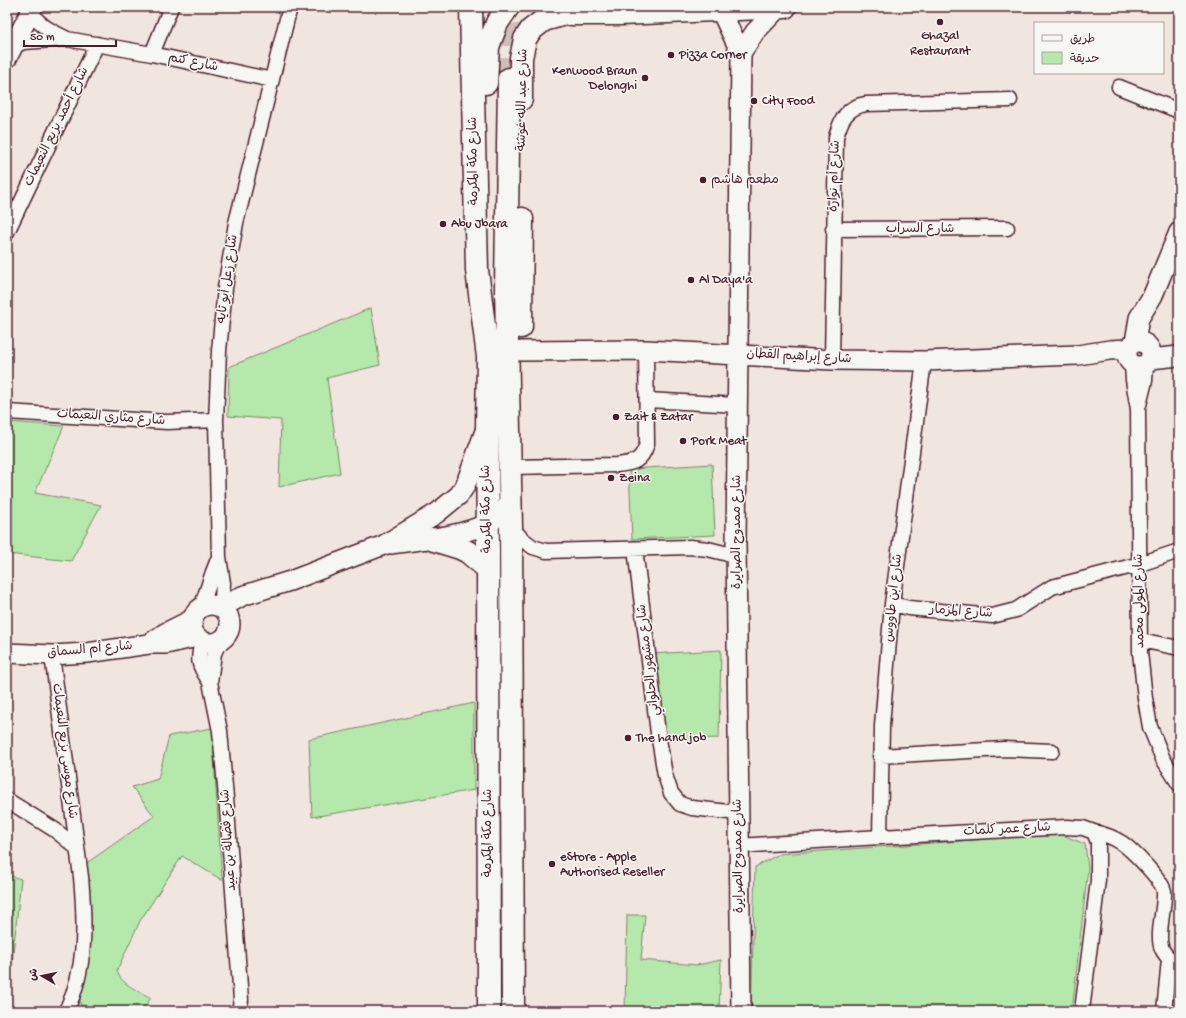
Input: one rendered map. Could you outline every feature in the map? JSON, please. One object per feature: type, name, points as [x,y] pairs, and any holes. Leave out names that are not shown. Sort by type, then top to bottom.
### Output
[{"type":"main road","name":"شارع مكة المكرمة","points":[[471,7],[477,270],[488,355],[489,1011]]},
{"type":"main road","points":[[488,355],[486,67],[488,47],[497,23],[508,7]]},
{"type":"main road","name":"شارع عبد الله غوشة","points":[[509,429],[520,351],[522,275],[521,58],[525,39],[531,30],[544,20],[566,14],[615,10],[785,7]]},
{"type":"main road","points":[[486,67],[494,57],[504,52],[514,53],[521,58]]},
{"type":"main road","name":"شارع مكة المكرمة","points":[[509,78],[506,288],[511,502],[513,1011]]},
{"type":"main road","points":[[431,538],[468,552],[488,569]]},
{"type":"street","points":[[152,54],[171,7]]},
{"type":"street","name":"شارع زعل أبو تايه","points":[[210,622],[222,600],[223,583],[219,557],[216,420],[219,351],[229,260],[236,224],[290,7]]},
{"type":"street","points":[[741,54],[755,32],[779,8]]},
{"type":"street","name":"شارع ممدوح الصرايرة","points":[[720,9],[741,54],[736,556],[741,1011]]},
{"type":"street","points":[[10,52],[32,10]]},
{"type":"street","name":"شارع كتم","points":[[32,10],[36,20],[67,39]]},
{"type":"street","name":"شارع كتم","points":[[10,52],[24,42],[67,39],[152,54],[272,80]]},
{"type":"street","name":"شارع أحمد بزيع النعيمات","points":[[7,232],[97,44]]},
{"type":"street","points":[[1119,87],[1179,111]]},
{"type":"street","name":"شارع أم نوارة","points":[[832,360],[833,229],[836,137],[840,123],[846,114],[856,106],[866,104],[1010,100]]},
{"type":"street","name":"شارع السراب","points":[[833,229],[1007,228]]},
{"type":"street","points":[[1140,354],[1150,320],[1153,295],[1179,232]]},
{"type":"street","name":"شارع إبراهيم القطان","points":[[1140,354],[1179,346]]},
{"type":"street","points":[[510,467],[616,465],[629,464],[638,460],[644,453],[647,444],[646,350]]},
{"type":"street","name":"شارع إبراهيم القطان","points":[[520,351],[646,350],[832,360],[924,361],[1078,355],[1110,350],[1140,354],[1179,356]]},
{"type":"street","name":"شارع المولى محمد","points":[[1140,354],[1133,380],[1138,409],[1140,640],[1145,698],[1150,728],[1163,759],[1179,784]]},
{"type":"street","name":"شارع ابن طاووس","points":[[880,837],[880,756],[892,604],[924,361]]},
{"type":"street","points":[[647,400],[738,405]]},
{"type":"street","name":"شارع مثاري النعيمات","points":[[7,412],[167,422],[216,420]]},
{"type":"street","name":"شارع أم السماق","points":[[7,653],[52,655],[87,653],[149,644],[165,633],[210,622],[290,581],[384,545],[437,513],[459,495],[465,486],[487,428]]},
{"type":"street","name":"شارع أم السماق","points":[[384,545],[431,538],[488,524],[501,514],[511,502]]},
{"type":"street","points":[[511,527],[522,539],[533,547],[546,551],[690,547],[708,549],[736,556]]},
{"type":"street","name":"شارع مشهور الحلواني","points":[[635,549],[658,733],[665,775],[671,792],[680,804],[692,808],[738,813]]},
{"type":"street","name":"شارع المزمار","points":[[892,604],[909,608],[992,616],[1016,610],[1052,587],[1140,564],[1179,551]]},
{"type":"street","name":"شارع فضالة بن عبيد","points":[[210,622],[198,657],[202,670],[210,682],[220,732],[242,1007]]},
{"type":"street","points":[[1140,640],[1179,648]]},
{"type":"street","name":"شارع موسى بزيع النعيمات","points":[[52,655],[84,908],[83,943],[78,979],[66,1011]]},
{"type":"street","points":[[880,756],[1004,749],[1052,751]]},
{"type":"street","name":"شارع موسى بزيع النعيمات","points":[[7,800],[56,830],[77,848]]},
{"type":"street","name":"شارع عمر كلمات","points":[[739,846],[1067,827],[1083,828],[1107,835],[1122,844],[1156,877],[1163,889],[1164,899],[1160,939],[1161,947],[1174,959]]},
{"type":"street","points":[[1082,1011],[1098,880],[1098,842],[1094,832]]},
{"type":"street","points":[[1164,1011],[1174,959]]},
{"type":"green space","points":[[371,308],[380,365],[327,378],[340,473],[279,487],[281,420],[228,416],[229,367]]},
{"type":"green space","points":[[7,422],[64,426],[35,493],[101,505],[71,561],[7,554]]},
{"type":"green space","points":[[712,464],[715,535],[632,539],[629,469]]},
{"type":"green space","points":[[721,650],[719,738],[660,740],[650,654]]},
{"type":"green space","points":[[474,703],[474,790],[312,817],[309,739]]},
{"type":"green space","points":[[212,728],[222,880],[182,856],[140,921],[117,970],[119,975],[126,983],[151,998],[141,1011],[121,1011],[80,1005],[84,865],[154,816],[132,787],[158,779],[169,736]]},
{"type":"green space","points":[[1060,834],[1085,844],[1088,868],[1072,1011],[751,1011],[755,867],[779,854]]},
{"type":"green space","points":[[7,875],[21,879],[12,963],[7,962]]},
{"type":"green space","points":[[627,915],[645,915],[641,960],[697,965],[721,960],[719,1011],[625,1011]]},
{"type":"tunnel","points":[[509,7],[509,79]]},
{"type":"place","name":"Ghazal Restaurant","points":[[940,22]]},
{"type":"place","name":"Pizza Corner","points":[[671,55]]},
{"type":"place","name":"Kenwood Braun Delonghi","points":[[645,78]]},
{"type":"place","name":"City Food","points":[[754,101]]},
{"type":"place","name":"مطعم هاشم","points":[[703,180]]},
{"type":"place","name":"Abu Jbara","points":[[443,224]]},
{"type":"place","name":"Al Daya'a","points":[[691,280]]},
{"type":"place","name":"Zait & Zatar","points":[[616,417]]},
{"type":"place","name":"Pork Meat","points":[[683,441]]},
{"type":"place","name":"Zeina","points":[[611,478]]},
{"type":"place","name":"The hand job","points":[[628,738]]},
{"type":"place","name":"eStore - Apple Authorised Reseller","points":[[552,864]]}]
